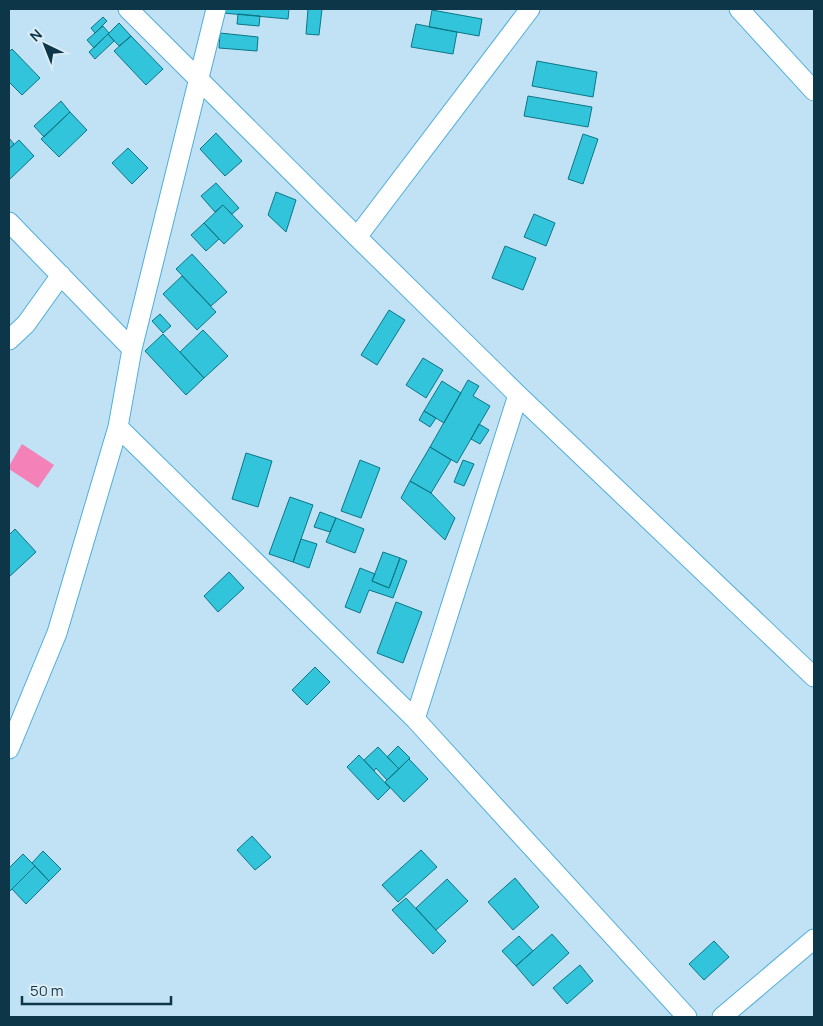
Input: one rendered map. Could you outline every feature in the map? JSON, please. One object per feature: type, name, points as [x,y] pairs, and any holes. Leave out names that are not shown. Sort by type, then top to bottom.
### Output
[{"type":"street","points":[[128,9],[518,395],[814,677]]},
{"type":"street","points":[[9,749],[58,633],[118,427],[132,349],[216,9]]},
{"type":"street","points":[[357,237],[530,9]]},
{"type":"street","points":[[739,9],[814,91]]},
{"type":"street","points":[[9,222],[132,349]]},
{"type":"street","points":[[9,340],[26,324],[61,276]]},
{"type":"street","points":[[415,719],[518,395]]},
{"type":"street","points":[[118,427],[415,719],[687,1017]]},
{"type":"street","points":[[722,1017],[814,939]]},
{"type":"shaded area","points":[[22,444],[54,465],[38,488],[9,469]]},
{"type":"building","points":[[224,9],[289,9],[288,19],[223,13]]},
{"type":"building","points":[[308,9],[322,9],[319,35],[306,34]]},
{"type":"building","points":[[432,10],[482,19],[479,36],[429,27]]},
{"type":"building","points":[[238,14],[260,16],[259,26],[237,24]]},
{"type":"building","points":[[103,17],[107,21],[95,33],[91,28]]},
{"type":"building","points":[[119,23],[131,36],[119,46],[108,34]]},
{"type":"building","points":[[416,24],[457,32],[453,54],[411,47]]},
{"type":"building","points":[[103,26],[109,33],[94,48],[87,40]]},
{"type":"building","points":[[220,33],[258,37],[257,51],[219,48]]},
{"type":"building","points":[[108,34],[114,41],[95,59],[89,52]]},
{"type":"building","points":[[131,36],[163,69],[146,85],[114,51]]},
{"type":"building","points":[[12,49],[40,78],[22,95],[9,82],[9,52]]},
{"type":"building","points":[[537,61],[597,72],[593,97],[532,86]]},
{"type":"building","points":[[528,96],[592,107],[588,127],[524,116]]},
{"type":"building","points":[[61,101],[70,112],[44,137],[34,126]]},
{"type":"building","points":[[70,112],[87,130],[59,157],[41,139]]},
{"type":"building","points":[[216,133],[242,161],[225,176],[200,149]]},
{"type":"building","points":[[583,134],[598,139],[583,184],[568,179]]},
{"type":"building","points":[[9,138],[14,144],[9,149]]},
{"type":"building","points":[[19,140],[34,156],[9,180],[9,149]]},
{"type":"building","points":[[128,148],[148,168],[132,184],[112,163]]},
{"type":"building","points":[[216,183],[239,208],[232,214],[223,205],[215,212],[201,196]]},
{"type":"building","points":[[276,192],[296,200],[286,232],[268,215]]},
{"type":"building","points":[[223,205],[243,226],[224,244],[204,223]]},
{"type":"building","points":[[534,214],[555,223],[546,246],[524,237]]},
{"type":"building","points":[[204,223],[219,239],[206,251],[191,235]]},
{"type":"building","points":[[505,246],[536,258],[523,290],[492,278]]},
{"type":"building","points":[[192,254],[227,292],[211,306],[176,269]]},
{"type":"building","points":[[182,276],[216,312],[197,330],[163,294]]},
{"type":"building","points":[[389,310],[405,320],[377,365],[361,355]]},
{"type":"building","points":[[160,314],[171,326],[163,333],[152,321]]},
{"type":"building","points":[[203,330],[228,356],[204,378],[180,352]]},
{"type":"building","points":[[163,334],[204,378],[186,395],[145,351]]},
{"type":"building","points":[[423,358],[443,370],[426,398],[406,385]]},
{"type":"building","points":[[468,380],[479,386],[473,396],[490,406],[457,463],[430,447]]},
{"type":"building","points":[[442,381],[461,393],[444,423],[424,411]]},
{"type":"building","points":[[424,411],[436,418],[430,427],[419,420]]},
{"type":"building","points":[[479,424],[489,430],[480,444],[471,439]]},
{"type":"building","points":[[430,447],[451,460],[431,493],[410,481]]},
{"type":"building","points":[[246,453],[272,461],[258,507],[232,499]]},
{"type":"building","points":[[360,460],[380,468],[361,518],[341,511]]},
{"type":"building","points":[[463,460],[474,464],[464,486],[454,482]]},
{"type":"building","points":[[410,481],[431,493],[455,518],[445,540],[401,498]]},
{"type":"building","points":[[290,497],[313,505],[293,562],[269,554]]},
{"type":"building","points":[[320,512],[336,518],[330,532],[314,527]]},
{"type":"building","points":[[336,518],[364,529],[355,553],[326,542]]},
{"type":"building","points":[[15,529],[36,552],[9,577],[9,535]]},
{"type":"building","points":[[301,539],[317,544],[309,568],[293,562]]},
{"type":"building","points":[[383,552],[400,558],[389,588],[372,581]]},
{"type":"building","points":[[400,558],[407,561],[393,598],[369,590],[360,613],[345,607],[360,568],[375,574],[372,581],[389,588]]},
{"type":"building","points":[[229,572],[244,588],[218,612],[204,596]]},
{"type":"building","points":[[396,602],[422,612],[403,663],[377,653]]},
{"type":"building","points":[[315,667],[330,682],[307,705],[292,690]]},
{"type":"building","points":[[398,746],[410,758],[399,769],[387,757]]},
{"type":"building","points":[[378,747],[399,769],[387,780],[376,768],[374,771],[364,760]]},
{"type":"building","points":[[359,755],[390,788],[378,800],[347,767]]},
{"type":"building","points":[[409,759],[428,779],[404,802],[385,782]]},
{"type":"building","points":[[252,836],[271,857],[255,870],[237,850]]},
{"type":"building","points":[[421,850],[437,867],[398,902],[382,885]]},
{"type":"building","points":[[43,851],[61,869],[49,881],[32,863]]},
{"type":"building","points":[[23,854],[35,866],[9,892],[9,868]]},
{"type":"building","points":[[35,866],[49,881],[26,904],[12,889]]},
{"type":"building","points":[[515,878],[539,907],[513,930],[488,902]]},
{"type":"building","points":[[447,879],[468,901],[436,930],[416,908]]},
{"type":"building","points":[[406,898],[446,941],[433,954],[392,910]]},
{"type":"building","points":[[552,934],[569,953],[533,986],[516,966]]},
{"type":"building","points":[[519,936],[533,951],[516,966],[502,951]]},
{"type":"building","points":[[714,941],[729,957],[704,980],[689,964]]},
{"type":"building","points":[[580,965],[593,981],[567,1004],[553,988]]}]
